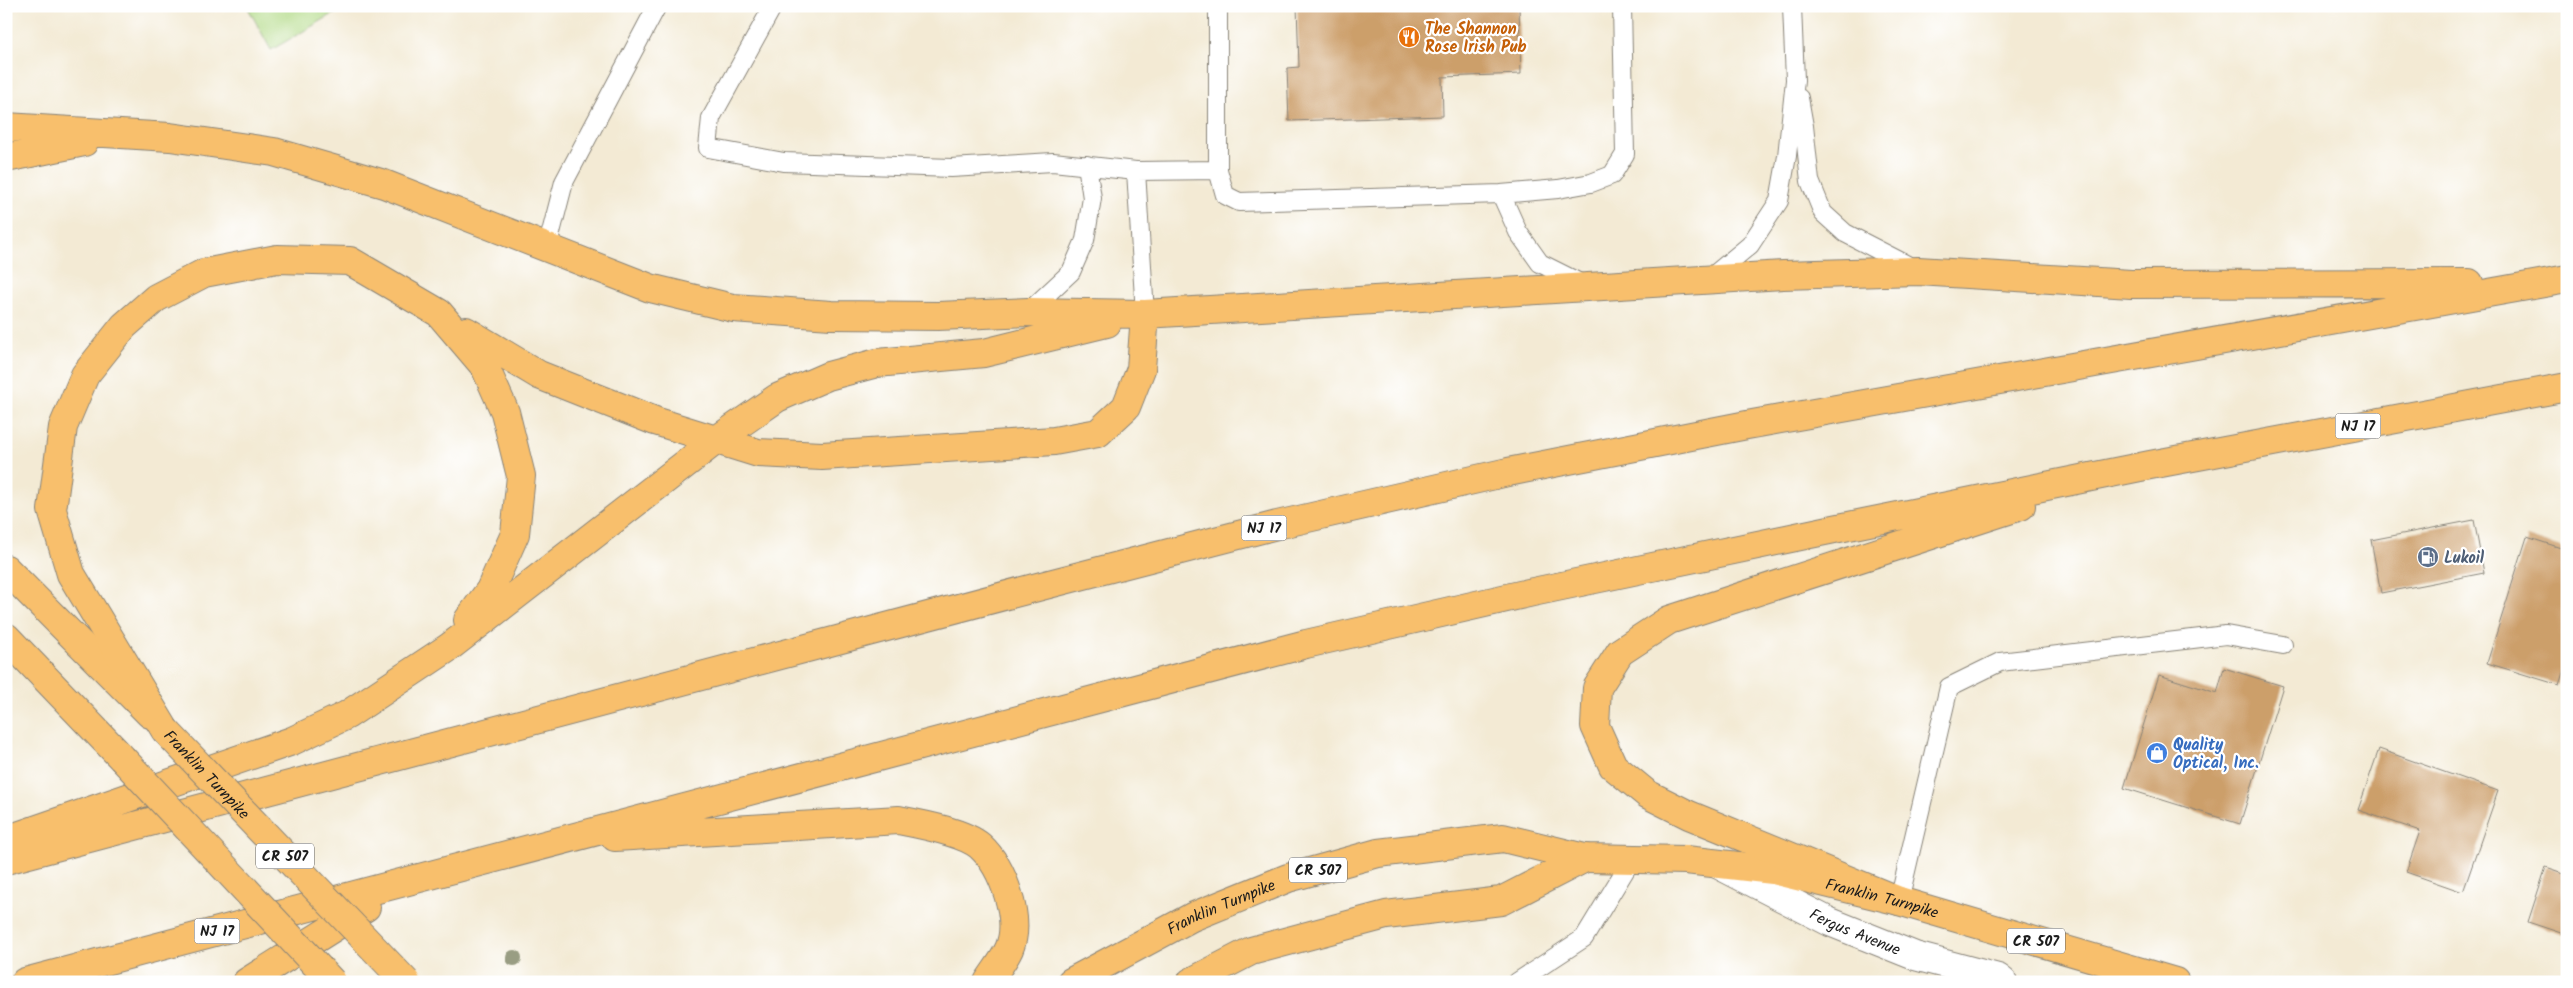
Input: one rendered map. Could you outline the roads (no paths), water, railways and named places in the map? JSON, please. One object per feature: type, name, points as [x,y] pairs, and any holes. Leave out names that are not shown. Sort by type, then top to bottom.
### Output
[{"type":"main road","points":[[6,127],[170,137],[274,152],[375,181],[650,288],[733,308],[831,315],[938,316],[1028,312],[1145,314],[1709,280],[1918,271],[2131,284],[2540,283]]},
{"type":"main road","points":[[6,158],[76,143],[170,137]]},
{"type":"main road","points":[[165,730],[71,574],[52,510],[62,427],[85,375],[124,326],[156,298],[204,273],[268,261],[350,261],[539,375],[655,421],[715,441],[758,453],[822,456],[1054,441],[1098,433],[1126,407],[1141,369],[1145,314]]},
{"type":"main road","name":"NJ 17","points":[[6,860],[1277,525],[1479,479],[1747,425],[2567,279]]},
{"type":"main road","points":[[439,313],[485,368],[505,412],[521,476],[515,534],[490,590],[448,648]]},
{"type":"main road","points":[[6,840],[292,741],[347,715],[448,648],[715,441],[777,398],[828,376],[877,363],[984,353],[1145,314]]},
{"type":"main road","name":"NJ 17","points":[[25,982],[553,841],[1315,642],[1543,590],[2150,465],[2567,386]]},
{"type":"main road","points":[[1900,901],[1689,815],[1647,794],[1613,766],[1595,726],[1597,688],[1620,652],[1669,620],[2150,465]]},
{"type":"main road","name":"Franklin Turnpike","points":[[6,569],[165,730],[406,982]]},
{"type":"main road","name":"CR 507","points":[[6,637],[332,982]]},
{"type":"main road","points":[[553,841],[899,820],[944,830],[979,845],[1003,877],[1013,913],[1010,948],[988,982]]},
{"type":"main road","name":"Franklin Turnpike","points":[[1071,982],[1192,916],[1288,878],[1378,853],[1503,838],[1585,858],[1714,862],[1773,870],[1900,901],[2173,981]]},
{"type":"main road","name":"Franklin Turnpike","points":[[1191,982],[1251,951],[1386,914],[1500,901],[1585,858]]},
{"type":"main road","points":[[246,982],[409,880]]},
{"type":"street","name":"Fergus Avenue","points":[[1714,862],[1830,922],[1915,956],[1998,978],[2003,982]]},
{"type":"lane","points":[[547,248],[564,182],[657,6]]},
{"type":"lane","points":[[773,6],[711,118],[708,148],[784,162],[951,168],[1052,162],[1136,170],[1218,170]]},
{"type":"lane","points":[[1218,6],[1218,170],[1225,195],[1239,202],[1501,194],[1558,189],[1591,183],[1612,175],[1625,154],[1622,6]]},
{"type":"lane","points":[[1709,280],[1750,245],[1779,202],[1787,156],[1795,80],[1792,6]]},
{"type":"lane","points":[[1795,80],[1804,126],[1810,181],[1823,213],[1845,233],[1918,271]]},
{"type":"lane","points":[[1028,312],[1071,272],[1085,240],[1092,198],[1088,165]]},
{"type":"lane","points":[[1136,170],[1145,314]]},
{"type":"lane","points":[[1501,194],[1518,232],[1540,263],[1587,287]]},
{"type":"lane","points":[[2540,283],[2567,265]]},
{"type":"lane","points":[[1900,901],[1949,687],[2000,662],[2226,635],[2283,645]]},
{"type":"lane","points":[[1517,982],[1584,938],[1632,859]]},
{"type":"place","name":"The Shannon Rose Irish Pub","points":[[1409,37]]},
{"type":"place","name":"Lukoil","points":[[2428,557]]},
{"type":"place","name":"Quality Optical, Inc.","points":[[2157,753]]}]
